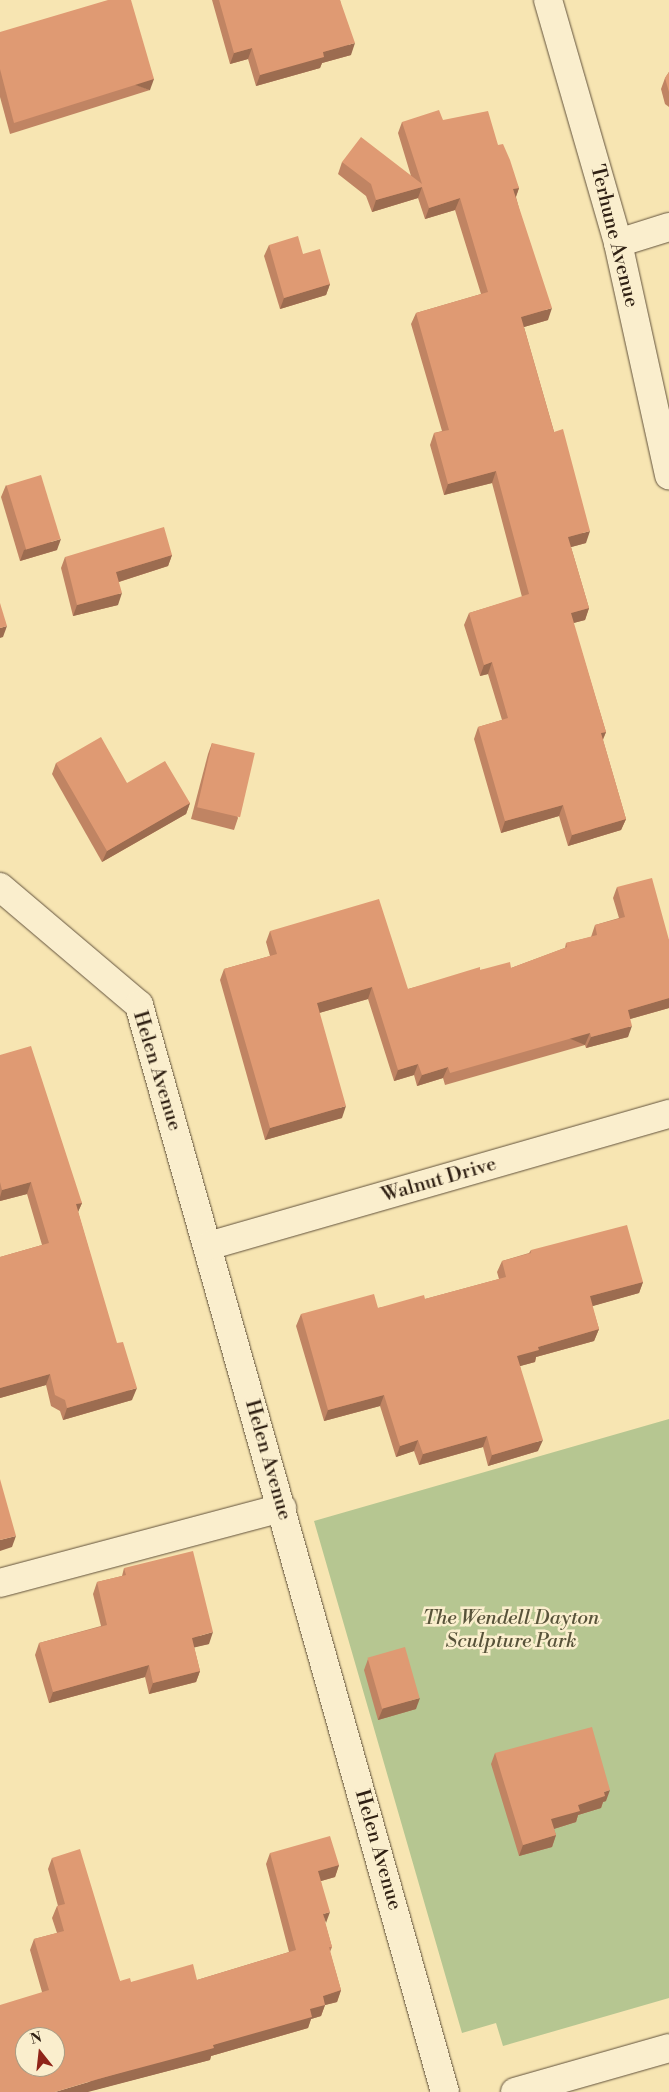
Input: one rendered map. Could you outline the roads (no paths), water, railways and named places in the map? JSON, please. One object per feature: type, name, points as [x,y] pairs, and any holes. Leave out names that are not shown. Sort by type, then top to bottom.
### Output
[{"type":"street","name":"Terhune Avenue","points":[[548,0],[618,243],[669,475]]},
{"type":"street","points":[[618,243],[669,227]]},
{"type":"street","name":"Helen Avenue","points":[[0,887],[139,1005],[445,2092]]},
{"type":"street","name":"Walnut Drive","points":[[208,1246],[669,1114]]},
{"type":"street","points":[[0,1583],[282,1508]]},
{"type":"street","points":[[515,2092],[669,2048]]},
{"type":"park label","name":"The Wendell Dayton Sculpture Park","points":[[511,1630]]}]
